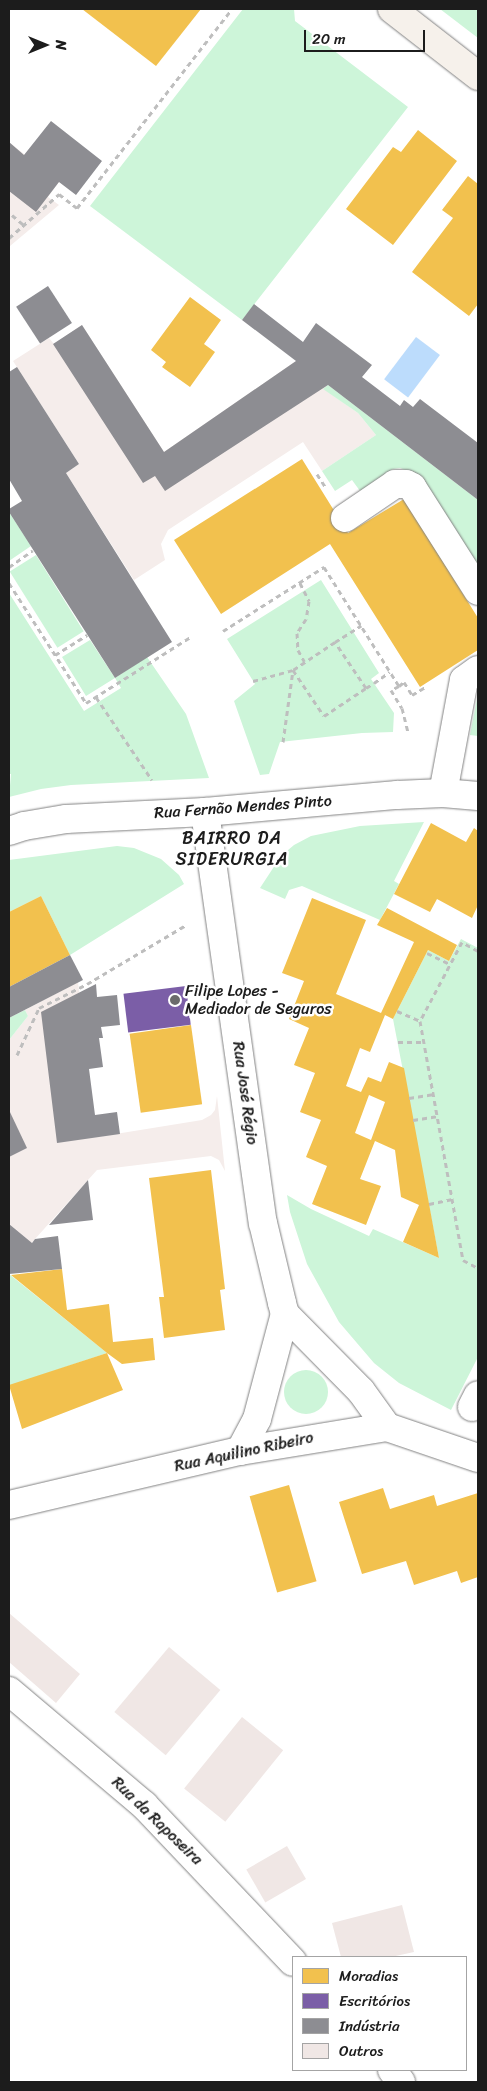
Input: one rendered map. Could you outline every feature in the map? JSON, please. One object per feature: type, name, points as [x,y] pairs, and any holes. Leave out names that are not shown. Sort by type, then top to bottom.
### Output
[{"type":"main road","points":[[392,9],[478,76]]},
{"type":"street","points":[[346,518],[395,484],[406,484],[412,487],[478,591]]},
{"type":"street","points":[[443,793],[464,680],[478,670]]},
{"type":"street","name":"Rua Fernão Mendes Pinto","points":[[9,831],[24,826],[66,819],[204,812],[397,795],[443,793],[478,796]]},
{"type":"street","name":"Rua José Régio","points":[[204,812],[263,1222],[273,1271],[286,1314],[361,1391],[387,1427]]},
{"type":"street","points":[[240,1451],[257,1418],[286,1314]]},
{"type":"street","name":"Rua Aquilino Ribeiro","points":[[9,1505],[240,1451],[387,1427],[478,1458]]},
{"type":"street","name":"Rua da Raposeira","points":[[9,1691],[144,1804],[292,1961]]},
{"type":"street","points":[[393,2071],[401,2082]]},
{"type":"path","points":[[9,238],[60,194],[77,208],[232,9]]},
{"type":"path","points":[[12,215],[24,225]]},
{"type":"path","points":[[9,566],[33,550]]},
{"type":"path","points":[[223,631],[324,567],[399,686]]},
{"type":"path","points":[[300,582],[309,601],[306,619],[297,633],[298,650],[304,662]]},
{"type":"path","points":[[9,583],[86,703],[192,636]]},
{"type":"path","points":[[253,681],[293,670],[361,626]]},
{"type":"path","points":[[55,655],[87,635]]},
{"type":"path","points":[[335,642],[366,688]]},
{"type":"path","points":[[293,670],[324,716],[390,672]]},
{"type":"path","points":[[283,742],[293,670]]},
{"type":"path","points":[[408,732],[402,708],[391,690],[404,682],[412,695],[428,684]]},
{"type":"path","points":[[96,697],[152,781]]},
{"type":"path","points":[[17,1055],[39,1008],[87,984],[190,923]]},
{"type":"path","points":[[478,951],[462,942],[420,1021],[463,1260],[478,1268]]},
{"type":"path","points":[[427,953],[450,964]]},
{"type":"path","points":[[397,1011],[420,1021]]},
{"type":"path","points":[[398,1042],[424,1042]]},
{"type":"path","points":[[409,1098],[433,1094]]},
{"type":"path","points":[[413,1120],[437,1116]]},
{"type":"path","points":[[429,1204],[452,1199]]},
{"type":"shaded area","points":[[9,142],[59,182],[48,197],[59,205],[10,246]]},
{"type":"shaded area","points":[[82,325],[164,452],[296,361],[328,385],[324,389],[358,413],[376,435],[322,471],[303,442],[168,530],[161,544],[165,560],[134,580],[66,473],[79,464],[13,361],[49,338],[54,344]]},
{"type":"shaded area","points":[[78,982],[97,1137],[202,1120],[211,1115],[215,1110],[217,1096],[225,1171],[219,1160],[211,1156],[97,1170],[9,1268],[9,1040],[28,1016],[25,1010]]},
{"type":"green space","points":[[243,9],[294,9],[295,21],[408,107],[242,320],[90,206]]},
{"type":"green space","points":[[440,9],[478,9],[478,38]]},
{"type":"green space","points":[[328,385],[478,500],[478,569],[411,472],[400,468],[393,469],[360,491],[352,480],[335,491],[322,471],[376,435],[358,413],[323,389]]},
{"type":"green space","points":[[9,512],[31,546],[9,561]]},
{"type":"green space","points":[[36,555],[84,631],[57,648],[10,571]]},
{"type":"green space","points":[[321,580],[379,673],[371,679],[394,713],[393,732],[362,733],[280,742],[269,774],[260,775],[234,701],[255,684],[227,639]]},
{"type":"green space","points":[[9,593],[84,711],[121,688],[115,678],[147,657],[186,714],[209,778],[71,785],[41,789],[9,797],[11,774],[9,774]]},
{"type":"green space","points":[[90,640],[115,678],[86,696],[62,657]]},
{"type":"green space","points":[[478,694],[478,736],[470,735]]},
{"type":"green space","points":[[424,822],[394,881],[399,884],[380,920],[302,886],[289,890],[285,899],[260,888],[281,856],[294,845],[311,836],[360,826]]},
{"type":"green space","points":[[117,846],[134,848],[161,859],[179,875],[184,884],[70,955],[41,896],[9,912],[9,860]]},
{"type":"green space","points":[[461,939],[478,948],[478,1357],[451,1410],[399,1383],[374,1363],[339,1322],[307,1264],[290,1212],[287,1195],[311,1209],[369,1236],[373,1229],[439,1258],[393,1019],[428,950],[449,961]]},
{"type":"green space","points":[[25,1010],[28,1016],[9,1040],[9,1018]]},
{"type":"green space","points":[[9,1274],[96,1344],[107,1353],[9,1386]]},
{"type":"green space","points":[[302,1370],[310,1370],[322,1376],[328,1392],[322,1408],[310,1414],[302,1414],[290,1408],[284,1396],[284,1388],[290,1376]]},
{"type":"water","points":[[416,337],[440,355],[408,397],[384,379]]},
{"type":"building: Moradias","points":[[82,9],[201,9],[156,66]]},
{"type":"building: Moradias","points":[[418,130],[457,161],[393,245],[346,209],[393,147],[401,152]]},
{"type":"building: Moradias","points":[[468,176],[478,184],[478,304],[469,316],[412,272],[453,218],[442,210]]},
{"type":"building: Moradias","points":[[190,297],[221,320],[204,344],[215,352],[190,387],[162,367],[166,362],[151,350]]},
{"type":"building: Moradias","points":[[302,459],[348,533],[404,499],[478,618],[478,650],[420,687],[330,544],[221,614],[174,540]]},
{"type":"building: Moradias","points":[[431,823],[466,842],[474,828],[478,831],[478,905],[472,918],[437,899],[430,912],[394,894]]},
{"type":"building: Moradias","points":[[41,896],[70,955],[9,987],[9,912]]},
{"type":"building: Moradias","points":[[312,898],[366,920],[336,994],[381,1013],[414,942],[377,925],[387,908],[457,945],[449,961],[428,950],[393,1019],[385,1015],[370,1052],[360,1048],[346,1086],[361,1092],[368,1077],[381,1082],[389,1062],[404,1068],[439,1258],[403,1242],[419,1205],[401,1197],[395,1150],[375,1141],[360,1179],[381,1186],[366,1225],[312,1204],[327,1166],[306,1157],[321,1120],[300,1112],[315,1073],[294,1065],[309,1028],[289,1019],[304,981],[282,973]],"holes":[[[369,1095],[385,1102],[371,1140],[355,1133]]]},
{"type":"building: Moradias","points":[[191,1025],[202,1104],[141,1113],[130,1034]]},
{"type":"building: Moradias","points":[[211,1170],[225,1289],[220,1290],[225,1330],[164,1338],[159,1297],[164,1297],[149,1178]]},
{"type":"building: Moradias","points":[[62,1269],[67,1310],[109,1304],[113,1342],[153,1338],[155,1360],[122,1364],[11,1275]]},
{"type":"building: Moradias","points":[[107,1353],[123,1390],[22,1429],[9,1385]]},
{"type":"building: Moradias","points":[[289,1485],[317,1581],[277,1592],[250,1496]]},
{"type":"building: Moradias","points":[[383,1488],[390,1509],[434,1495],[437,1506],[478,1493],[478,1577],[461,1583],[457,1571],[414,1585],[406,1561],[362,1574],[339,1502]]},
{"type":"building: Escritórios","points":[[186,986],[191,1025],[128,1032],[123,994]]},
{"type":"building: Indústria","points":[[51,121],[102,161],[76,195],[59,182],[36,212],[9,191],[9,142],[24,155]]},
{"type":"building: Indústria","points":[[48,286],[72,323],[40,344],[16,307]]},
{"type":"building: Indústria","points":[[254,304],[303,342],[316,323],[372,365],[362,377],[400,406],[404,400],[413,407],[420,399],[478,443],[478,500],[328,385],[165,491],[155,476],[143,483],[53,344],[82,325],[164,452],[296,361],[242,320]]},
{"type":"building: Indústria","points":[[17,367],[79,464],[66,473],[172,642],[115,678],[9,512],[9,509],[22,501],[9,479],[9,372]]},
{"type":"building: Indústria","points":[[70,955],[83,980],[9,1018],[9,987]]},
{"type":"building: Indústria","points":[[96,984],[97,997],[117,995],[120,1025],[101,1027],[103,1038],[99,1038],[103,1067],[89,1069],[95,1115],[117,1112],[120,1134],[57,1143],[41,1012]]},
{"type":"building: Indústria","points":[[9,1110],[27,1148],[9,1157]]},
{"type":"building: Indústria","points":[[88,1180],[93,1220],[49,1225]]},
{"type":"building: Indústria","points":[[9,1224],[32,1243],[35,1239],[58,1236],[62,1269],[9,1274]]},
{"type":"building: Outros","points":[[9,1613],[80,1674],[56,1703],[9,1662]]},
{"type":"building: Outros","points":[[169,1647],[220,1690],[166,1755],[114,1712]]},
{"type":"building: Outros","points":[[242,1717],[283,1750],[225,1822],[184,1788]]},
{"type":"building: Outros","points":[[287,1846],[306,1879],[265,1902],[246,1870]]},
{"type":"building: Outros","points":[[402,1905],[414,1952],[396,1956],[341,1956],[332,1923]]},
{"type":"place","name":"Filipe Lopes - Mediador de Seguros","points":[[175,1000]]},
{"type":"district","name":"BAIRRO DA SIDERURGIA","points":[[232,850]]}]
